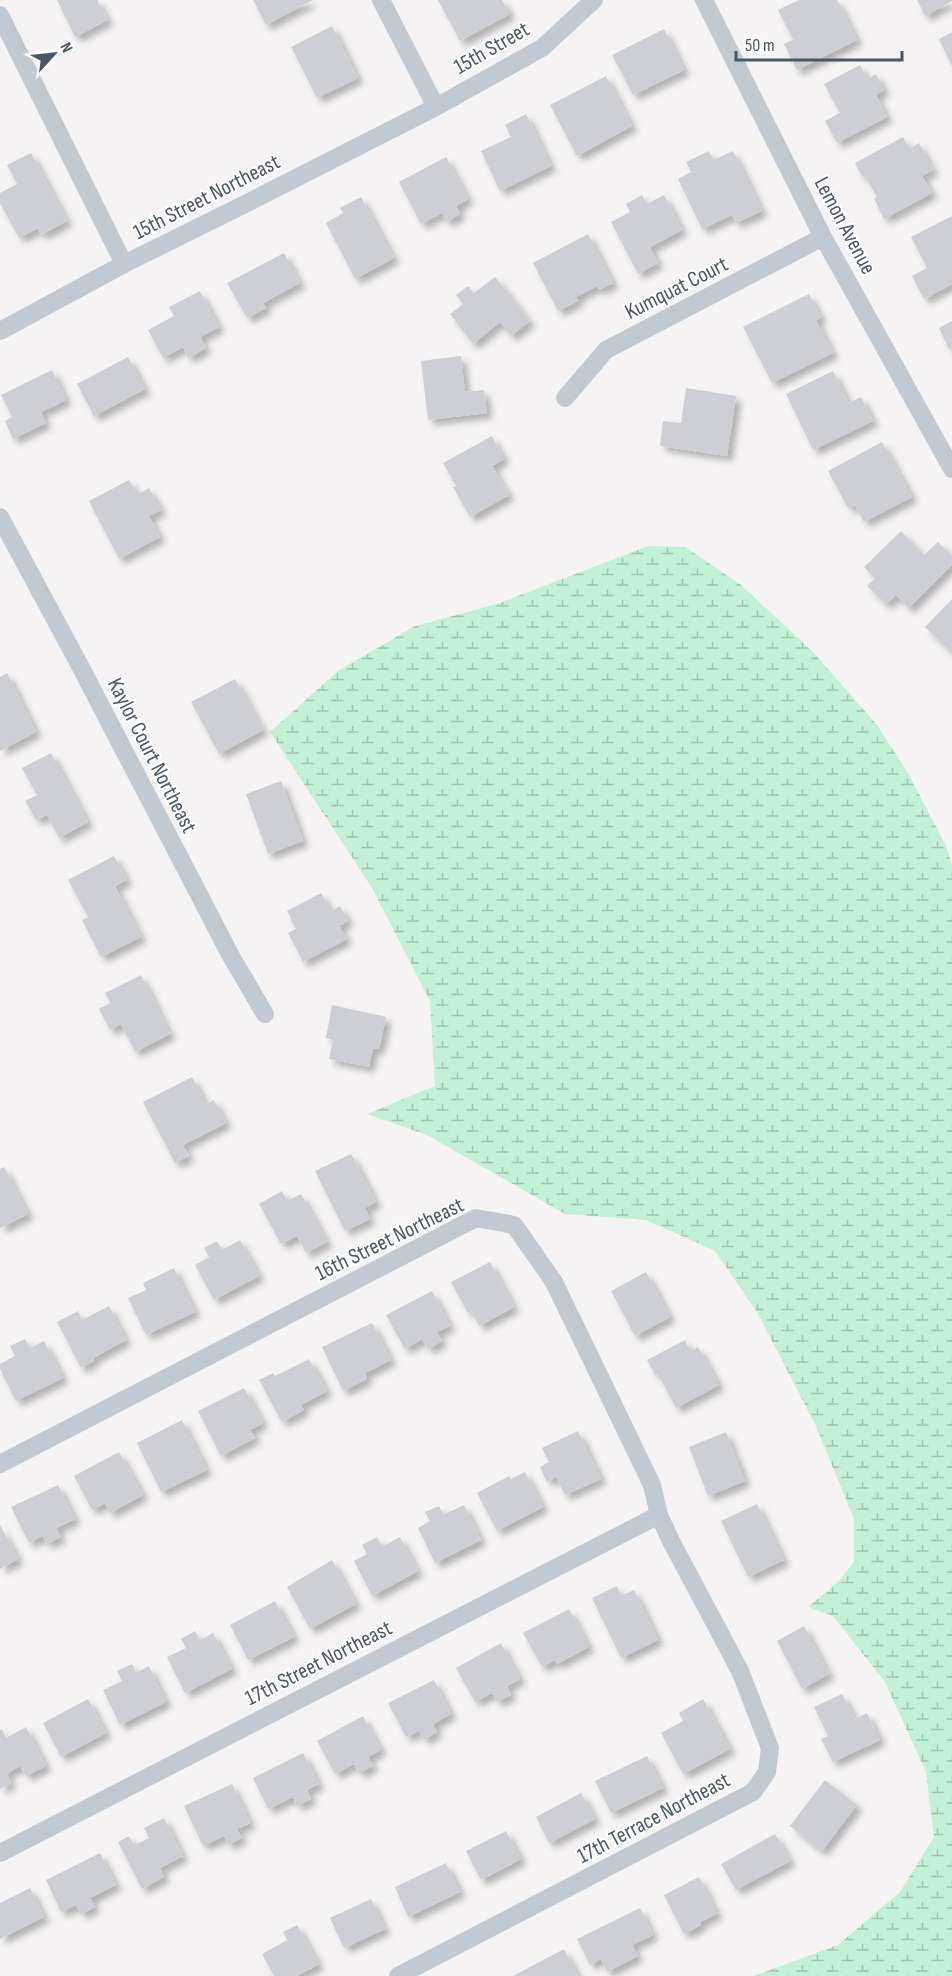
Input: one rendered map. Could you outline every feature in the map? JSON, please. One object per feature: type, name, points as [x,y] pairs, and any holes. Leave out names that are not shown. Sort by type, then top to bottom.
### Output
[{"type":"street","points":[[381,0],[435,107]]},
{"type":"street","name":"15th Street","points":[[435,107],[542,48],[594,0]]},
{"type":"street","name":"Lemon Avenue","points":[[704,0],[823,237],[952,469]]},
{"type":"street","points":[[0,15],[124,264]]},
{"type":"street","name":"15th Street Northeast","points":[[0,331],[124,264],[435,107]]},
{"type":"street","name":"Kumquat Court","points":[[566,398],[606,350],[823,237]]},
{"type":"street","name":"Kaylor Court Northeast","points":[[0,517],[232,958],[265,1014]]},
{"type":"street","name":"16th Street Northeast","points":[[0,1464],[476,1218],[514,1225],[554,1282],[652,1485],[659,1515]]},
{"type":"street","name":"17th Street Northeast","points":[[0,1853],[659,1515]]},
{"type":"street","name":"17th Terrace Northeast","points":[[398,1976],[745,1797],[753,1792],[767,1772],[770,1748],[740,1671],[695,1589],[659,1515]]},
{"type":"green space","points":[[648,546],[685,547],[741,585],[812,651],[877,725],[909,775],[946,846],[952,865],[952,1976],[754,1976],[838,1945],[900,1892],[934,1837],[926,1772],[885,1682],[833,1616],[808,1607],[838,1582],[854,1562],[854,1519],[815,1424],[757,1312],[715,1251],[646,1220],[565,1214],[427,1135],[367,1114],[435,1086],[430,1001],[372,888],[270,732],[338,671],[415,626],[497,604]]},
{"type":"building","points":[[57,0],[97,0],[108,20],[75,37]]},
{"type":"building","points":[[253,0],[313,0],[266,25]]},
{"type":"building","points":[[438,0],[502,0],[510,14],[460,41]]},
{"type":"building","points":[[799,0],[837,0],[857,40],[797,70],[784,44],[793,40],[778,10]]},
{"type":"building","points":[[917,0],[952,0],[952,1],[925,16]]},
{"type":"building","points":[[332,26],[358,78],[317,98],[291,47]]},
{"type":"building","points":[[664,29],[684,70],[633,95],[612,55]]},
{"type":"building","points":[[952,32],[952,66],[939,39]]},
{"type":"building","points":[[860,65],[867,79],[876,74],[884,90],[876,95],[887,117],[837,143],[825,121],[840,113],[824,84]]},
{"type":"building","points":[[606,76],[632,126],[577,156],[550,105]]},
{"type":"building","points":[[526,114],[551,166],[500,191],[481,151],[511,137],[505,125]]},
{"type":"building","points":[[903,137],[909,149],[919,143],[933,170],[922,176],[932,193],[884,219],[874,198],[877,197],[865,175],[862,177],[855,163]]},
{"type":"building","points":[[709,151],[714,160],[733,151],[762,211],[736,223],[732,215],[702,229],[678,179],[691,172],[686,162]]},
{"type":"building","points":[[31,153],[67,221],[41,235],[38,228],[19,238],[0,203],[0,193],[17,184],[7,165]]},
{"type":"building","points":[[446,157],[468,199],[456,206],[460,214],[446,222],[442,213],[421,224],[399,182]]},
{"type":"building","points":[[642,195],[647,204],[664,195],[682,230],[650,247],[658,263],[638,274],[611,222],[630,212],[626,204]]},
{"type":"building","points":[[361,197],[394,258],[355,279],[326,223],[343,213],[340,208]]},
{"type":"building","points":[[952,216],[952,284],[924,299],[912,276],[927,268],[911,237]]},
{"type":"building","points":[[588,234],[613,283],[599,290],[597,286],[576,297],[578,301],[558,311],[533,263]]},
{"type":"building","points":[[284,253],[300,283],[263,303],[266,308],[247,318],[227,283]]},
{"type":"building","points":[[495,277],[530,321],[511,336],[500,322],[473,344],[450,314],[463,304],[456,295],[468,286],[474,293]]},
{"type":"building","points":[[200,291],[219,327],[200,337],[206,348],[188,358],[183,347],[163,358],[148,330],[174,316],[169,307]]},
{"type":"building","points":[[809,294],[821,318],[816,320],[833,353],[772,383],[743,327]]},
{"type":"building","points":[[952,321],[952,347],[949,349],[939,328]]},
{"type":"building","points":[[461,356],[465,392],[484,390],[487,413],[428,420],[421,361]]},
{"type":"building","points":[[128,357],[145,389],[94,416],[77,384]]},
{"type":"building","points":[[52,370],[66,400],[41,412],[46,423],[13,439],[5,421],[12,417],[1,395]]},
{"type":"building","points":[[833,371],[849,403],[861,397],[873,421],[813,450],[786,394]]},
{"type":"building","points":[[686,388],[736,396],[727,456],[660,446],[663,421],[681,423]]},
{"type":"building","points":[[492,436],[504,459],[492,466],[509,495],[470,517],[443,463]]},
{"type":"building","points":[[882,442],[912,497],[864,522],[855,505],[848,508],[828,471]]},
{"type":"building","points":[[129,480],[137,495],[149,488],[161,510],[149,516],[160,537],[119,559],[89,501]]},
{"type":"building","points":[[901,531],[924,555],[938,542],[952,556],[952,565],[909,608],[896,595],[886,604],[867,586],[875,578],[864,567]]},
{"type":"building","points":[[952,599],[952,653],[925,627]]},
{"type":"building","points":[[7,673],[36,732],[0,751],[0,677]]},
{"type":"building","points":[[235,679],[263,730],[219,754],[191,702]]},
{"type":"building","points":[[51,753],[88,822],[59,838],[47,815],[36,820],[25,801],[37,795],[22,768]]},
{"type":"building","points":[[281,781],[303,841],[268,854],[246,794]]},
{"type":"building","points":[[114,856],[127,880],[115,886],[141,937],[101,957],[82,920],[88,917],[68,880]]},
{"type":"building","points":[[321,893],[331,911],[340,906],[348,921],[339,926],[347,939],[303,962],[288,933],[296,929],[287,911]]},
{"type":"building","points":[[141,975],[170,1034],[135,1052],[121,1024],[110,1030],[99,1009],[110,1003],[105,993]]},
{"type":"building","points":[[332,1005],[386,1017],[379,1049],[373,1048],[369,1067],[329,1059],[333,1040],[326,1038]]},
{"type":"building","points":[[192,1077],[206,1104],[214,1100],[226,1123],[183,1145],[189,1156],[175,1163],[143,1102]]},
{"type":"building","points":[[351,1154],[376,1202],[365,1208],[370,1219],[345,1231],[315,1171]]},
{"type":"building","points":[[4,1167],[28,1214],[0,1228],[0,1169]]},
{"type":"building","points":[[282,1191],[287,1201],[301,1194],[327,1242],[306,1253],[297,1236],[281,1244],[259,1204]]},
{"type":"building","points":[[240,1240],[259,1276],[214,1300],[195,1265],[209,1257],[204,1248],[217,1241],[222,1250]]},
{"type":"building","points":[[490,1262],[514,1307],[479,1326],[472,1311],[468,1313],[451,1282]]},
{"type":"building","points":[[174,1268],[195,1312],[146,1335],[128,1298],[146,1290],[143,1283]]},
{"type":"building","points":[[646,1272],[670,1317],[635,1336],[611,1291]]},
{"type":"building","points":[[432,1291],[450,1326],[437,1332],[442,1341],[428,1349],[422,1339],[405,1349],[386,1315]]},
{"type":"building","points":[[109,1306],[126,1340],[93,1358],[94,1361],[81,1368],[57,1322],[78,1311],[82,1320]]},
{"type":"building","points":[[372,1323],[391,1360],[365,1373],[367,1379],[343,1391],[322,1347]]},
{"type":"building","points":[[25,1339],[30,1348],[44,1341],[63,1378],[16,1401],[0,1369],[0,1364],[15,1356],[10,1346]]},
{"type":"building","points":[[685,1340],[690,1351],[698,1347],[719,1385],[676,1408],[658,1374],[655,1375],[647,1360]]},
{"type":"building","points":[[309,1359],[327,1391],[301,1405],[304,1410],[282,1422],[259,1380],[273,1373],[275,1376]]},
{"type":"building","points":[[244,1388],[263,1423],[250,1430],[255,1438],[221,1456],[198,1411]]},
{"type":"building","points":[[182,1420],[207,1470],[161,1492],[137,1443]]},
{"type":"building","points":[[578,1431],[601,1479],[565,1495],[556,1477],[547,1482],[540,1467],[549,1462],[542,1448]]},
{"type":"building","points":[[726,1432],[745,1481],[708,1496],[689,1447]]},
{"type":"building","points":[[119,1452],[143,1495],[110,1513],[105,1503],[92,1510],[74,1476]]},
{"type":"building","points":[[525,1472],[543,1507],[497,1531],[477,1493],[509,1476],[511,1479]]},
{"type":"building","points":[[58,1485],[75,1519],[56,1528],[61,1537],[46,1544],[43,1536],[29,1543],[11,1507]]},
{"type":"building","points":[[757,1504],[784,1560],[748,1577],[721,1521]]},
{"type":"building","points":[[464,1505],[481,1540],[435,1563],[418,1528],[430,1521],[425,1512],[439,1506],[443,1515]]},
{"type":"building","points":[[0,1525],[18,1559],[0,1569]]},
{"type":"building","points":[[377,1537],[382,1547],[400,1537],[418,1571],[372,1596],[354,1561],[367,1554],[362,1545]]},
{"type":"building","points":[[332,1560],[356,1604],[310,1629],[287,1587]]},
{"type":"building","points":[[617,1586],[621,1596],[634,1590],[658,1640],[621,1658],[592,1598]]},
{"type":"building","points":[[275,1601],[294,1637],[248,1660],[230,1625]]},
{"type":"building","points":[[569,1609],[589,1647],[557,1664],[555,1660],[542,1667],[523,1633]]},
{"type":"building","points":[[804,1626],[829,1674],[802,1689],[777,1641]]},
{"type":"building","points":[[195,1631],[200,1640],[213,1633],[232,1669],[185,1693],[167,1657],[186,1648],[181,1639]]},
{"type":"building","points":[[501,1643],[520,1679],[507,1686],[511,1695],[497,1702],[492,1693],[475,1702],[456,1668]]},
{"type":"building","points":[[132,1664],[136,1673],[149,1666],[166,1702],[120,1725],[103,1690],[122,1681],[117,1671]]},
{"type":"building","points":[[434,1680],[451,1714],[433,1724],[437,1732],[424,1740],[419,1731],[406,1737],[388,1703]]},
{"type":"building","points":[[842,1694],[855,1719],[867,1713],[880,1740],[833,1762],[821,1739],[828,1736],[814,1707]]},
{"type":"building","points":[[88,1699],[106,1733],[61,1757],[43,1723]]},
{"type":"building","points":[[703,1699],[730,1749],[683,1774],[661,1733],[683,1721],[679,1713]]},
{"type":"building","points":[[363,1716],[381,1750],[368,1757],[373,1766],[359,1773],[354,1764],[335,1774],[317,1741]]},
{"type":"building","points":[[26,1727],[46,1766],[26,1776],[20,1766],[6,1774],[11,1783],[0,1789],[0,1730],[2,1729],[6,1738]]},
{"type":"building","points":[[303,1753],[319,1784],[307,1790],[311,1799],[297,1806],[293,1797],[268,1809],[253,1778]]},
{"type":"building","points":[[647,1756],[663,1788],[611,1813],[595,1781]]},
{"type":"building","points":[[825,1780],[857,1805],[822,1851],[790,1826]]},
{"type":"building","points":[[232,1784],[250,1823],[237,1829],[242,1838],[228,1845],[224,1836],[203,1846],[184,1806]]},
{"type":"building","points":[[581,1793],[595,1819],[549,1843],[536,1817]]},
{"type":"building","points":[[164,1818],[183,1856],[160,1868],[164,1877],[142,1889],[118,1842],[129,1836],[134,1845],[149,1838],[144,1828]]},
{"type":"building","points":[[506,1831],[521,1859],[481,1880],[466,1851]]},
{"type":"building","points":[[775,1834],[790,1861],[736,1890],[721,1864]]},
{"type":"building","points":[[100,1853],[116,1885],[90,1898],[95,1907],[81,1914],[76,1905],[61,1912],[46,1880]]},
{"type":"building","points":[[446,1863],[460,1892],[408,1917],[395,1887]]},
{"type":"building","points":[[699,1877],[717,1914],[700,1922],[701,1925],[684,1934],[664,1895]]},
{"type":"building","points":[[30,1888],[44,1917],[0,1939],[0,1903]]},
{"type":"building","points":[[371,1899],[385,1929],[344,1948],[330,1918]]},
{"type":"building","points":[[640,1908],[653,1935],[632,1945],[638,1956],[607,1972],[601,1959],[590,1965],[577,1939]]},
{"type":"building","points":[[297,1925],[319,1964],[297,1976],[274,1976],[262,1954],[287,1940],[283,1932]]},
{"type":"building","points":[[564,1949],[578,1976],[513,1976]]}]
